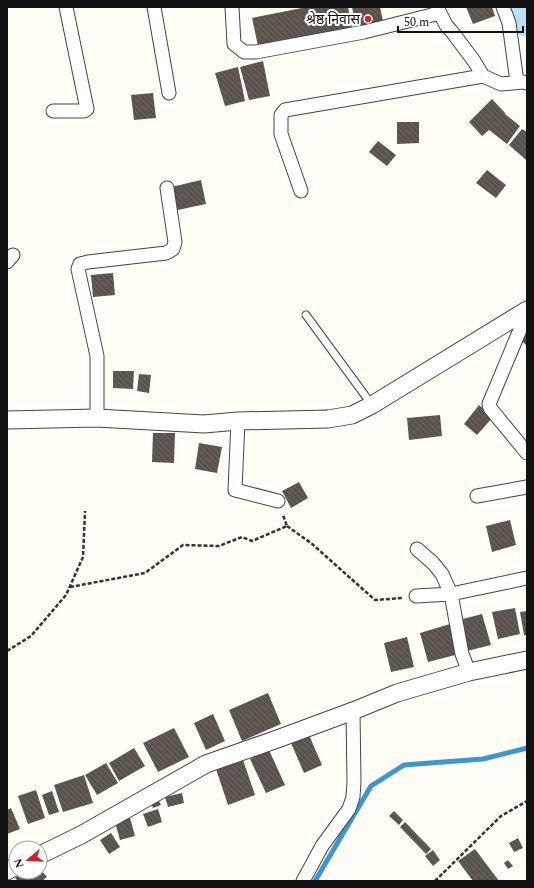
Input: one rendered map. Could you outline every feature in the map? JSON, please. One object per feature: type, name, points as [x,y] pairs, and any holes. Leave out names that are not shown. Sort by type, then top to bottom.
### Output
[{"type":"street","points":[[53,111],[84,111],[87,109],[87,103],[66,7]]},
{"type":"street","points":[[154,7],[169,93]]},
{"type":"street","points":[[232,7],[234,44],[244,52],[256,52],[364,32],[439,10],[446,25],[474,61],[483,76]]},
{"type":"street","points":[[301,191],[281,134],[281,116],[285,110],[483,76],[501,84],[522,83],[509,23],[503,7]]},
{"type":"street","points":[[97,418],[97,356],[78,269],[80,264],[88,262],[166,253],[173,249],[175,242],[167,188]]},
{"type":"street","points":[[7,420],[97,418],[204,424],[238,421],[328,419],[352,415],[372,405],[527,311]]},
{"type":"street","points":[[527,311],[488,404],[527,454]]},
{"type":"street","points":[[238,421],[235,490],[278,501]]},
{"type":"street","points":[[477,496],[527,487]]},
{"type":"street","points":[[417,550],[433,563],[442,574],[451,594],[462,654],[469,672]]},
{"type":"street","points":[[416,596],[451,594],[527,578]]},
{"type":"street","points":[[48,851],[81,835],[206,764],[353,711],[397,693],[469,672],[527,660]]},
{"type":"street","points":[[303,881],[322,846],[349,809],[353,798],[353,711]]},
{"type":"lane","points":[[306,315],[372,405]]},
{"type":"path","points":[[278,501],[287,526],[311,543],[375,600],[416,596]]},
{"type":"path","points":[[7,650],[31,636],[66,595],[83,557],[85,511]]},
{"type":"path","points":[[70,587],[144,573],[183,545],[219,546],[242,537],[252,541],[287,526]]},
{"type":"path","points":[[435,881],[501,816],[527,801]]},
{"type":"building","points":[[307,7],[348,7],[352,28],[258,46],[252,18]]},
{"type":"building","name":"श्रेष्ठ निवास","points":[[352,7],[380,7],[384,26],[356,28]]},
{"type":"building","points":[[466,7],[492,7],[495,16],[473,24]]},
{"type":"building","points":[[263,61],[270,96],[249,100],[240,67]]},
{"type":"building","points":[[238,67],[245,101],[225,106],[215,73]]},
{"type":"building","points":[[153,93],[156,118],[134,120],[131,95]]},
{"type":"building","points":[[492,99],[505,114],[520,126],[507,144],[489,130],[482,136],[469,122]]},
{"type":"building","points":[[397,122],[419,122],[419,143],[397,144]]},
{"type":"building","points":[[522,129],[527,132],[526,160],[509,145]]},
{"type":"building","points":[[378,141],[396,155],[387,166],[369,152]]},
{"type":"building","points":[[487,170],[506,185],[496,198],[476,183]]},
{"type":"building","points":[[201,180],[206,204],[173,211],[167,188]]},
{"type":"building","points":[[113,273],[115,295],[93,297],[91,275]]},
{"type":"building","points":[[527,329],[527,344],[526,345],[518,337]]},
{"type":"building","points":[[113,371],[134,371],[133,389],[113,388]]},
{"type":"building","points":[[139,374],[151,375],[149,393],[137,391]]},
{"type":"building","points":[[479,405],[493,417],[477,435],[464,424]]},
{"type":"building","points":[[440,415],[442,436],[409,440],[407,418]]},
{"type":"building","points":[[153,433],[175,433],[174,463],[152,462]]},
{"type":"building","points":[[199,443],[222,447],[217,473],[195,469]]},
{"type":"building","points":[[299,482],[308,498],[291,508],[282,491]]},
{"type":"building","points":[[510,520],[516,545],[492,552],[486,526]]},
{"type":"building","points":[[515,608],[520,634],[498,639],[492,612]]},
{"type":"building","points":[[527,611],[527,635],[524,635],[520,612]]},
{"type":"building","points":[[482,614],[491,645],[467,651],[459,620]]},
{"type":"building","points":[[450,624],[459,654],[428,662],[420,633]]},
{"type":"building","points":[[407,637],[414,667],[391,672],[384,643]]},
{"type":"building","points":[[268,693],[281,724],[242,741],[229,710]]},
{"type":"building","points":[[213,714],[225,741],[206,750],[194,723]]},
{"type":"building","points":[[174,728],[189,757],[158,772],[143,743]]},
{"type":"building","points":[[309,735],[322,765],[304,773],[291,743]]},
{"type":"building","points":[[134,748],[145,766],[119,781],[109,763]]},
{"type":"building","points":[[269,750],[285,785],[266,793],[250,759]]},
{"type":"building","points":[[242,757],[255,795],[228,805],[215,766]]},
{"type":"building","points":[[106,763],[118,783],[97,795],[85,775]]},
{"type":"building","points":[[84,775],[93,803],[63,812],[54,785]]},
{"type":"building","points":[[36,790],[45,818],[28,824],[18,796]]},
{"type":"building","points":[[52,791],[59,812],[49,815],[42,795]]},
{"type":"building","points":[[182,793],[184,803],[168,807],[165,797]]},
{"type":"building","points":[[157,798],[161,805],[153,808],[150,801]]},
{"type":"building","points":[[11,808],[20,829],[7,834],[7,810]]},
{"type":"building","points":[[158,809],[162,822],[148,827],[143,814]]},
{"type":"building","points":[[394,811],[403,820],[399,825],[389,816]]},
{"type":"building","points":[[130,818],[135,836],[120,840],[115,822]]},
{"type":"building","points":[[405,822],[431,849],[426,854],[400,827]]},
{"type":"building","points":[[111,833],[120,847],[109,854],[100,840]]},
{"type":"building","points":[[518,838],[523,848],[514,852],[509,843]]},
{"type":"building","points":[[475,849],[499,881],[473,881],[458,861]]},
{"type":"building","points":[[433,850],[440,860],[433,866],[425,856]]},
{"type":"building","points":[[508,860],[513,866],[508,869],[504,863]]},
{"type":"building","points":[[17,880],[43,880],[42,881]]},
{"type":"waterway","points":[[521,7],[527,22]]},
{"type":"waterway","points":[[315,881],[371,786],[404,765],[483,759],[527,748]]},
{"type":"place","name":"श्रेष्ठ निवास","points":[[368,19]]}]
